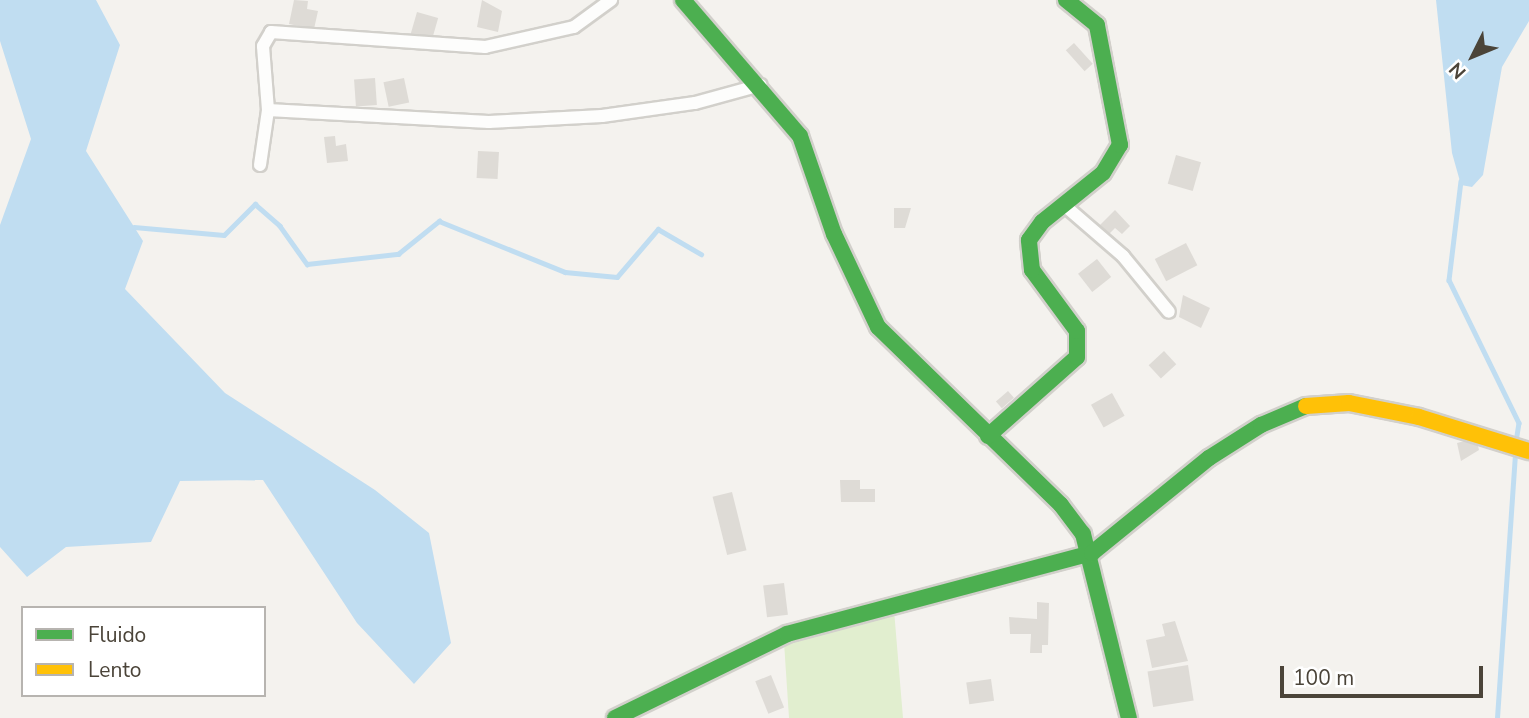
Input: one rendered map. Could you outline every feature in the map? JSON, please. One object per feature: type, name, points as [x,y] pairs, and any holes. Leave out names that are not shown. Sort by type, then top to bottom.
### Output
[{"type":"street","points":[[260,165],[268,110],[263,46],[271,32],[485,47],[574,27],[611,0]]},
{"type":"street","points":[[682,0],[761,85],[800,136],[834,234],[878,327],[1066,511],[1092,553],[1129,718]]},
{"type":"street","points":[[988,436],[1077,357],[1077,331],[1032,270],[1027,253],[1042,222],[1065,205],[1115,158],[1121,134],[1097,25],[1066,0]]},
{"type":"street","points":[[268,110],[489,122],[590,117],[695,103],[761,85]]},
{"type":"street","points":[[1065,205],[1131,264],[1169,312]]},
{"type":"street","points":[[615,718],[786,634],[1092,553],[1209,458],[1261,425],[1315,404],[1349,403],[1446,422],[1529,451]]},
{"type":"green space","points":[[894,610],[903,718],[789,718],[784,642]]},
{"type":"water","points":[[0,0],[96,0],[120,45],[86,151],[143,241],[125,289],[225,393],[375,490],[429,533],[451,643],[414,684],[357,623],[263,480],[180,481],[151,542],[66,547],[27,577],[0,547],[0,225],[31,139],[0,41]]},
{"type":"water","points":[[1436,0],[1529,0],[1529,21],[1502,67],[1483,175],[1472,187],[1461,185],[1452,153]]},
{"type":"building","points":[[294,0],[308,1],[307,9],[318,11],[314,29],[289,24]]},
{"type":"building","points":[[482,0],[502,11],[498,32],[477,27]]},
{"type":"building","points":[[417,12],[438,18],[432,41],[410,35]]},
{"type":"building","points":[[1074,43],[1093,64],[1085,71],[1066,50]]},
{"type":"building","points":[[375,78],[377,105],[356,106],[354,79]]},
{"type":"building","points":[[404,78],[409,102],[389,107],[383,82]]},
{"type":"building","points":[[335,136],[336,146],[346,144],[348,161],[327,163],[324,137]]},
{"type":"building","points":[[478,151],[499,152],[498,179],[477,178]]},
{"type":"building","points":[[1176,155],[1201,162],[1193,191],[1168,184]]},
{"type":"building","points":[[894,208],[911,208],[905,228],[894,228]]},
{"type":"building","points":[[1115,210],[1130,226],[1122,234],[1115,228],[1108,235],[1099,226]]},
{"type":"building","points":[[1186,243],[1197,265],[1166,281],[1155,259]]},
{"type":"building","points":[[1097,259],[1111,277],[1092,292],[1078,274]]},
{"type":"building","points":[[1183,295],[1210,308],[1201,328],[1179,317]]},
{"type":"building","points":[[1164,351],[1176,364],[1161,378],[1149,365]]},
{"type":"building","points":[[1008,391],[1014,398],[1002,408],[996,401]]},
{"type":"building","points":[[1112,393],[1125,416],[1104,427],[1091,405]]},
{"type":"building","points":[[1476,438],[1479,450],[1461,461],[1457,443]]},
{"type":"building","points":[[840,480],[860,480],[860,489],[875,489],[875,502],[841,502]]},
{"type":"building","points":[[732,492],[747,550],[727,555],[713,497]]},
{"type":"building","points":[[784,583],[788,615],[767,617],[763,586]]},
{"type":"building","points":[[1037,602],[1049,603],[1048,645],[1042,645],[1042,653],[1030,653],[1031,634],[1010,634],[1009,617],[1037,619]]},
{"type":"building","points":[[1175,621],[1188,661],[1152,668],[1146,640],[1165,636],[1162,624]]},
{"type":"building","points":[[1188,665],[1194,701],[1153,707],[1148,671]]},
{"type":"building","points":[[771,675],[784,707],[768,714],[755,681]]},
{"type":"building","points":[[991,679],[994,701],[969,704],[966,682]]},
{"type":"waterway","points":[[1461,181],[1449,280],[1519,423],[1516,442]]},
{"type":"waterway","points":[[134,227],[224,235],[255,204],[280,226],[307,264],[398,254],[439,221],[565,272],[617,277],[658,229],[701,254]]},
{"type":"waterway","points":[[1497,718],[1515,451]]},
{"type":"traffic: fast","points":[[683,0],[800,136],[834,234],[878,327],[1061,505],[1083,534],[1129,718]]},
{"type":"traffic: fast","points":[[988,436],[1077,357],[1077,331],[1032,270],[1029,240],[1042,222],[1103,173],[1120,145],[1097,25],[1066,0]]},
{"type":"traffic: fast","points":[[615,718],[787,634],[1092,553],[1209,458],[1261,425],[1306,406]]},
{"type":"traffic: slow","points":[[1306,406],[1349,403],[1419,417],[1529,451]]}]
